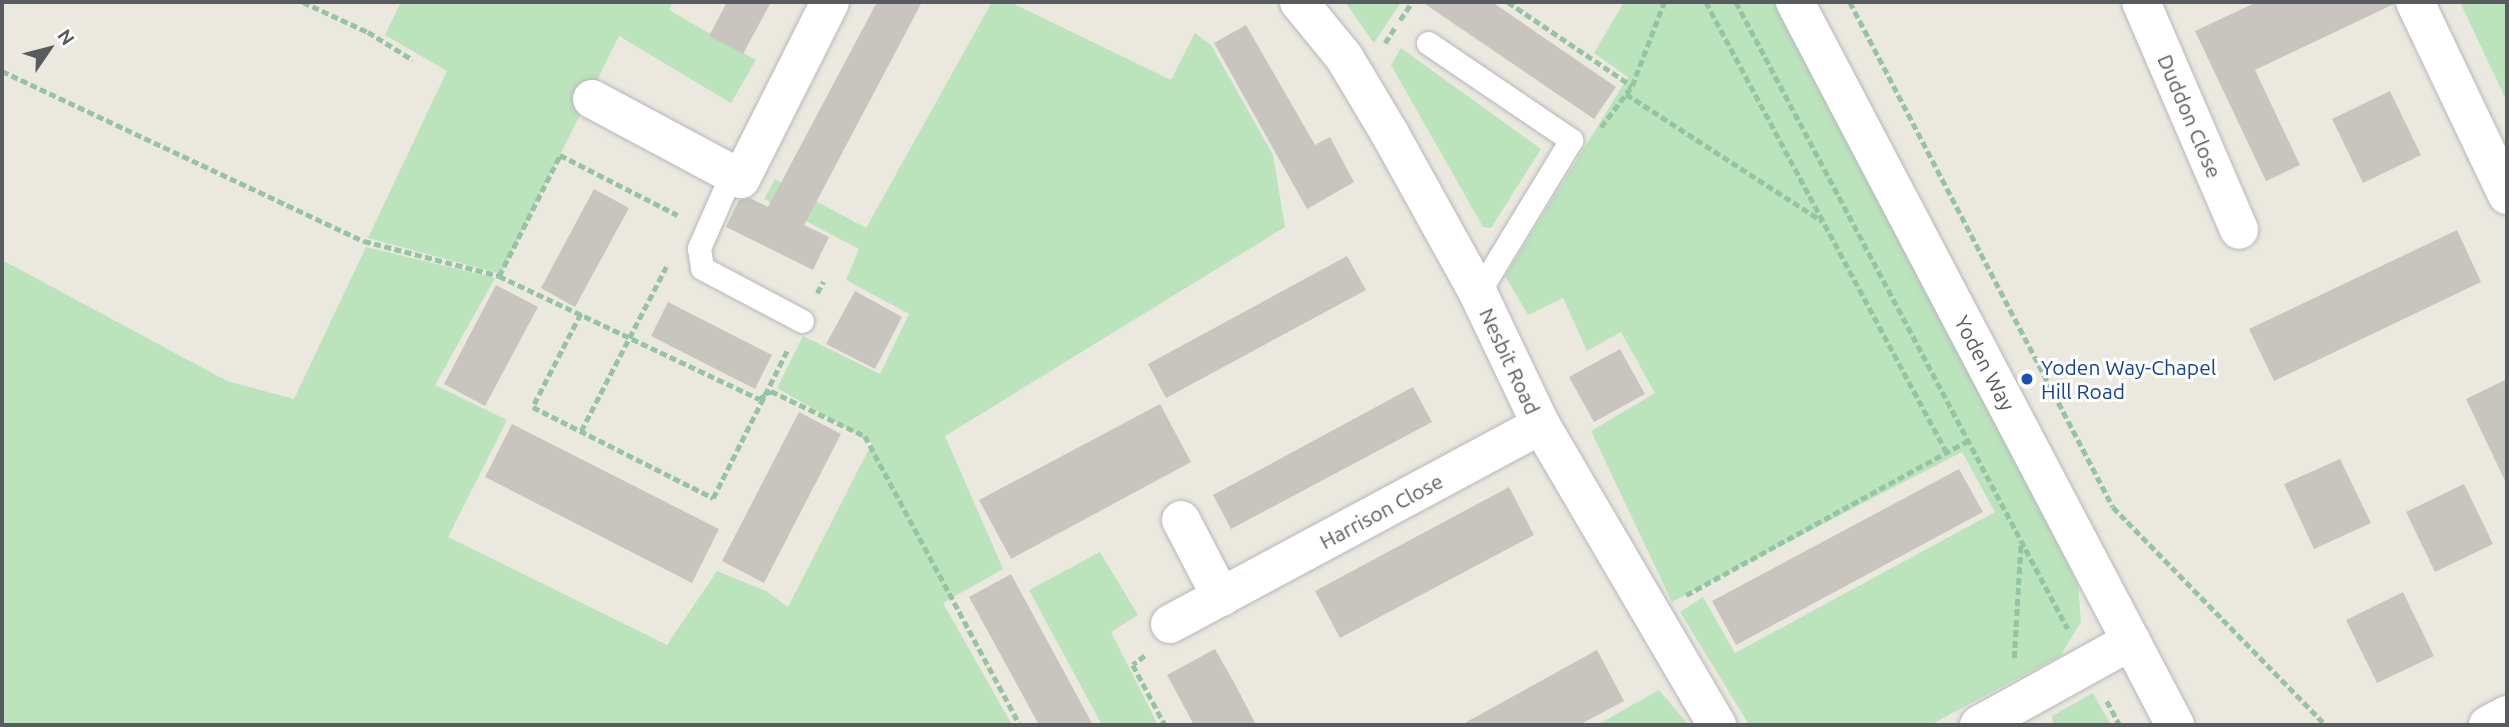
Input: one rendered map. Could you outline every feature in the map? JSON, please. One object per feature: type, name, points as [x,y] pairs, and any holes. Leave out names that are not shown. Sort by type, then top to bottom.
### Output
[{"type":"street","points":[[592,99],[741,179],[831,2]]},
{"type":"street","name":"Nesbit Road","points":[[1299,2],[1344,57],[1478,293],[1541,425],[1717,725]]},
{"type":"street","name":"Yoden Way","points":[[1795,2],[2175,725]]},
{"type":"street","name":"Duddon Close","points":[[2141,2],[2239,230]]},
{"type":"street","points":[[2415,2],[2507,195]]},
{"type":"street","name":"Harrison Close","points":[[1170,624],[1541,425]]},
{"type":"street","points":[[1181,520],[1221,597]]},
{"type":"street","points":[[1995,717],[2131,642]]},
{"type":"street","points":[[2488,725],[2507,715]]},
{"type":"lane","points":[[1428,43],[1571,140],[1478,293]]},
{"type":"lane","points":[[731,175],[707,230],[701,257],[702,268],[802,321]]},
{"type":"path","points":[[303,2],[368,32],[413,60]]},
{"type":"path","points":[[1508,2],[1632,86]]},
{"type":"path","points":[[1571,140],[1602,127],[1632,86],[1664,2]]},
{"type":"path","points":[[1706,2],[1947,453]]},
{"type":"path","points":[[1736,2],[2088,666]]},
{"type":"path","points":[[1850,2],[2113,507],[2326,725]]},
{"type":"path","points":[[2,71],[364,242],[499,276],[628,334],[759,398],[771,391],[866,436],[1020,725]]},
{"type":"path","points":[[1626,94],[1824,222]]},
{"type":"path","points":[[499,276],[561,155],[707,230]]},
{"type":"path","points":[[581,431],[628,334],[666,266],[701,257]]},
{"type":"path","points":[[581,314],[533,407],[713,498],[823,282]]},
{"type":"path","points":[[1652,614],[1969,440]]},
{"type":"path","points":[[1995,717],[2021,540]]},
{"type":"path","points":[[1165,725],[1133,664],[1163,644],[1170,624]]},
{"type":"green space","points":[[401,2],[673,2],[669,10],[756,60],[731,103],[619,36],[501,274],[368,238],[447,71],[385,35]]},
{"type":"green space","points":[[992,2],[1010,2],[1171,80],[1195,33],[1211,45],[1273,155],[1285,227],[945,436],[1003,569],[943,603],[1012,725],[2,725],[2,260],[227,381],[294,399],[366,247],[495,278],[435,385],[507,420],[448,537],[667,645],[717,571],[766,591],[788,607],[872,443],[777,388],[803,336],[880,374],[909,314],[846,280],[859,249],[764,199],[775,179],[866,228]]},
{"type":"green space","points":[[1345,2],[1401,2],[1374,43]]},
{"type":"green space","points":[[1624,2],[1774,2],[1971,369],[2078,585],[2081,622],[2060,656],[1930,725],[1748,723],[1680,612],[1703,597],[1735,653],[1995,512],[1962,452],[1672,602],[1591,431],[1655,393],[1621,332],[1587,351],[1563,298],[1528,315],[1505,276],[1628,77],[1594,53]]},
{"type":"green space","points":[[2460,2],[2507,2],[2507,102]]},
{"type":"green space","points":[[1401,48],[1541,149],[1491,228],[1483,227],[1391,65]]},
{"type":"green space","points":[[1100,552],[1138,615],[1111,632],[1158,725],[1102,725],[1029,590]]},
{"type":"green space","points":[[1659,690],[1689,725],[1597,725]]},
{"type":"green space","points":[[2093,693],[2111,725],[2053,725],[2052,716]]},
{"type":"building","points":[[727,2],[771,2],[743,54],[709,36]]},
{"type":"building","points":[[877,2],[922,2],[804,225],[829,237],[813,270],[726,227],[739,200],[750,198],[768,207]]},
{"type":"building","points":[[1422,2],[1492,2],[1616,87],[1594,119]]},
{"type":"building","points":[[2257,2],[2394,4],[2255,70],[2300,165],[2266,181],[2195,31]]},
{"type":"building","points":[[1246,25],[1315,145],[1330,137],[1354,182],[1307,209],[1214,43]]},
{"type":"building","points":[[2390,91],[2421,155],[2363,183],[2332,119]]},
{"type":"building","points":[[594,189],[629,208],[575,307],[541,288]]},
{"type":"building","points":[[2457,230],[2481,282],[2274,381],[2249,329]]},
{"type":"building","points":[[1347,256],[1366,290],[1166,398],[1148,364]]},
{"type":"building","points":[[496,285],[538,307],[485,406],[444,384]]},
{"type":"building","points":[[855,291],[902,317],[875,369],[826,344]]},
{"type":"building","points":[[668,302],[772,355],[755,389],[651,336]]},
{"type":"building","points":[[1620,349],[1645,394],[1594,422],[1569,377]]},
{"type":"building","points":[[2507,379],[2507,485],[2466,399]]},
{"type":"building","points":[[1413,387],[1432,422],[1231,529],[1213,495]]},
{"type":"building","points":[[1160,404],[1191,462],[1011,559],[979,500]]},
{"type":"building","points":[[799,412],[841,434],[764,583],[722,561]]},
{"type":"building","points":[[512,424],[719,529],[692,583],[485,477]]},
{"type":"building","points":[[2340,459],[2371,523],[2314,549],[2284,484]]},
{"type":"building","points":[[1959,469],[1983,512],[1736,645],[1712,601]]},
{"type":"building","points":[[2464,484],[2493,544],[2435,572],[2406,512]]},
{"type":"building","points":[[1509,487],[1534,535],[1340,638],[1315,591]]},
{"type":"building","points":[[1011,574],[1093,725],[1039,725],[969,597]]},
{"type":"building","points":[[2403,592],[2434,656],[2377,683],[2346,620]]},
{"type":"building","points":[[1215,649],[1256,725],[1194,725],[1167,675]]},
{"type":"building","points":[[1597,650],[1624,701],[1579,725],[1461,725]]},
{"type":"place","name":"Yoden Way-Chapel Hill Road","points":[[2027,379]]}]
